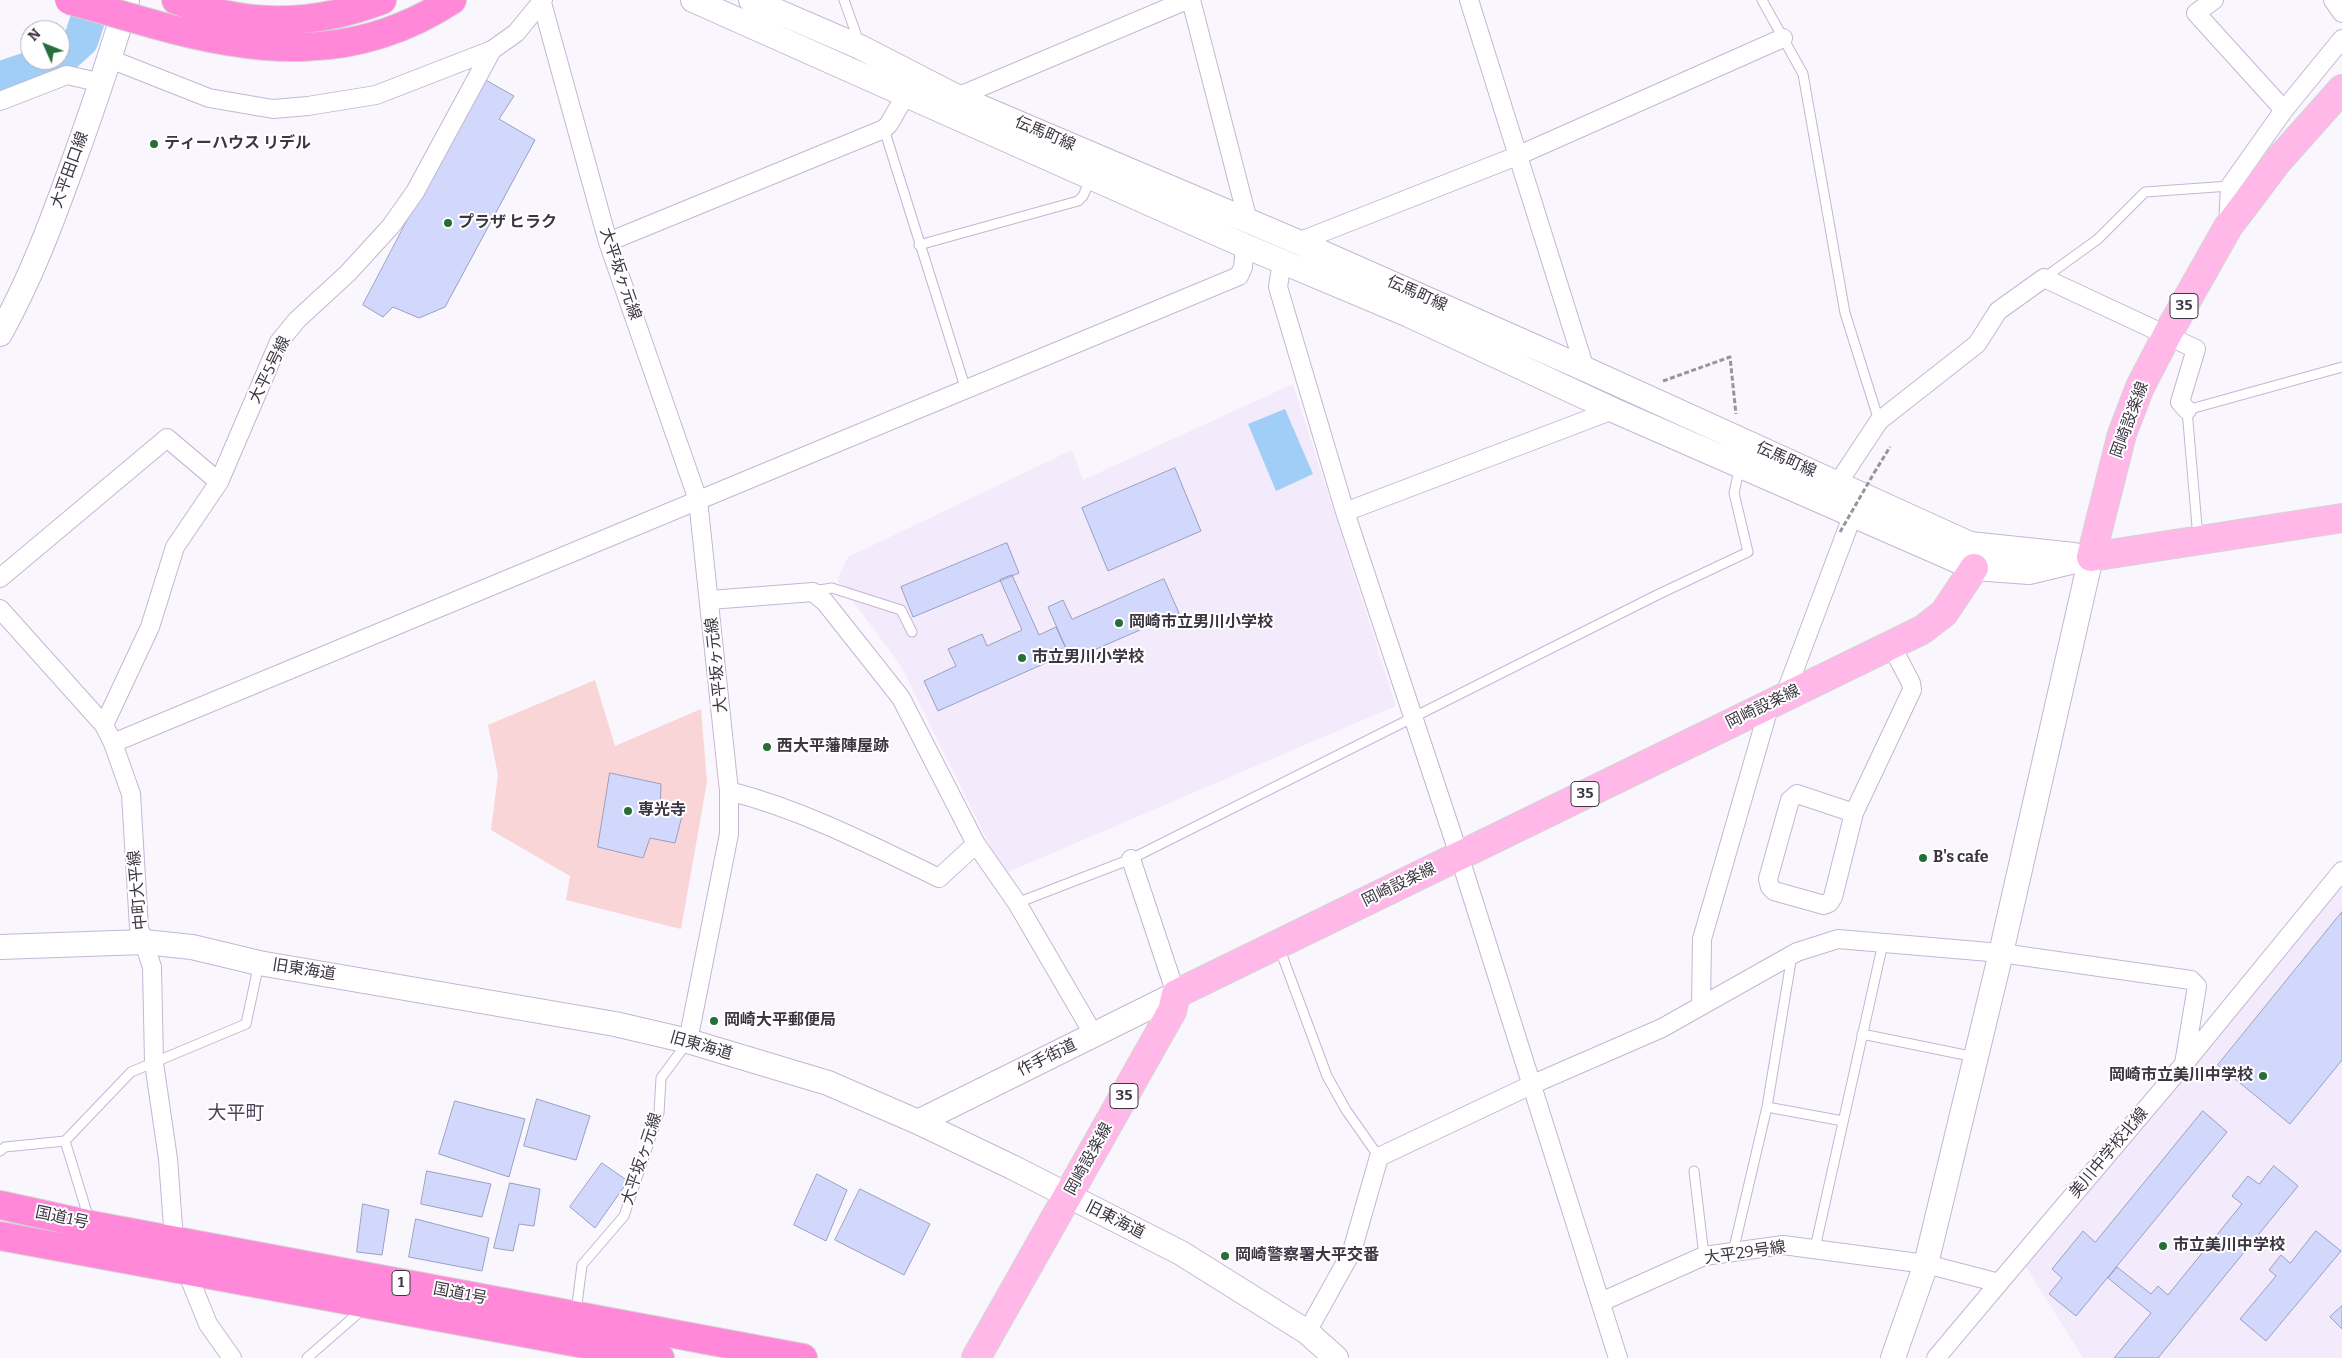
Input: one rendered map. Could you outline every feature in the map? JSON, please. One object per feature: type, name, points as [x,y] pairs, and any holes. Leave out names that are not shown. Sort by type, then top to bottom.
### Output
[{"type":"highway","points":[[70,0],[200,38],[259,47],[309,48],[350,43],[395,30],[452,0]]},
{"type":"highway","points":[[176,0],[200,10],[232,17],[277,22],[314,19],[362,8],[382,0]]},
{"type":"highway","name":"国道1号","points":[[0,1205],[91,1225],[803,1358]]},
{"type":"highway","name":"国道1号","points":[[0,1236],[367,1305],[591,1351],[660,1358]]},
{"type":"main road","name":"岡崎設楽線","points":[[2091,557],[2122,434],[2140,387],[2167,335],[2228,227],[2277,162],[2342,89]]},
{"type":"main road","points":[[2091,557],[2342,518]]},
{"type":"main road","name":"岡崎設楽線","points":[[976,1358],[1172,1011],[1176,994],[1922,630],[1944,613],[1974,568]]},
{"type":"street","name":"大平田口線","points":[[0,334],[17,303],[46,237],[102,83],[127,0]]},
{"type":"street","name":"伝馬町線","points":[[693,0],[1245,246],[1409,315],[1613,410],[1740,465],[1847,523],[1974,568],[2029,572],[2091,557]]},
{"type":"street","name":"伝馬町線","points":[[751,0],[860,47],[957,97],[1298,242],[1585,368],[1970,544],[2091,557]]},
{"type":"street","points":[[957,97],[1189,0],[1248,221]]},
{"type":"street","points":[[1469,0],[1585,368]]},
{"type":"street","points":[[2214,0],[2196,13],[2284,110]]},
{"type":"street","points":[[2333,0],[2342,14]]},
{"type":"street","points":[[110,59],[209,98],[273,109],[308,106],[376,95],[492,50],[516,33],[542,2]]},
{"type":"street","name":"大平坂ヶ元線","points":[[542,2],[608,242],[698,500],[729,790],[729,834],[688,1041]]},
{"type":"street","points":[[1298,242],[1517,156],[1784,38]]},
{"type":"street","points":[[2228,227],[2230,186],[2284,110],[2342,38]]},
{"type":"street","name":"大平5号線","points":[[104,725],[150,627],[175,547],[219,482],[280,342],[297,320],[348,273],[391,226],[415,192],[492,50]]},
{"type":"street","points":[[0,101],[67,75],[102,83]]},
{"type":"street","points":[[608,242],[884,129],[905,96]]},
{"type":"street","points":[[114,743],[1240,276],[1245,246]]},
{"type":"street","points":[[1282,261],[1278,287],[1345,512],[1459,855],[1618,1358]]},
{"type":"street","points":[[1838,483],[1879,421],[1977,344],[1998,311],[2044,278],[2196,349],[2180,402],[2187,410]]},
{"type":"street","points":[[1345,512],[1613,410]]},
{"type":"street","points":[[0,578],[167,438],[219,482]]},
{"type":"street","points":[[1702,1006],[1702,939],[1777,701],[1847,523]]},
{"type":"street","points":[[1893,1358],[1926,1264],[2001,953],[2091,557]]},
{"type":"street","points":[[710,600],[813,592],[825,602],[901,698],[976,844],[1017,904],[1094,1035]]},
{"type":"street","name":"中町大平線","points":[[0,609],[104,725],[114,743],[131,794],[139,928],[152,967],[154,1063],[168,1159],[174,1240],[208,1324],[232,1358]]},
{"type":"street","points":[[1854,813],[1797,794],[1794,795],[1790,800],[1768,879],[1770,887],[1774,891],[1824,905],[1829,903],[1833,897],[1854,813],[1912,690],[1911,683],[1891,645]]},
{"type":"street","points":[[729,790],[770,801],[939,878],[976,844]]},
{"type":"street","points":[[1131,858],[1176,994]]},
{"type":"street","name":"美川中学校北線","points":[[1936,1358],[2184,1064],[2342,871]]},
{"type":"street","points":[[1307,1332],[1352,1251],[1379,1157],[1531,1085],[1662,1028],[1792,955],[1838,939],[2001,953],[2191,980],[2197,986],[2184,1064]]},
{"type":"street","name":"旧東海道","points":[[0,947],[144,942],[192,947],[259,963],[615,1024],[688,1041],[828,1083],[918,1122],[1181,1253],[1307,1332],[1336,1358]]},
{"type":"street","name":"作手街道","points":[[918,1122],[1176,994]]},
{"type":"street","name":"大平29号線","points":[[1601,1302],[1704,1256],[1783,1246],[1815,1248],[1926,1264]]},
{"type":"street","points":[[1926,1264],[1999,1283]]},
{"type":"lane","points":[[844,0],[860,47]]},
{"type":"lane","points":[[1762,0],[1803,74],[1845,313],[1879,421]]},
{"type":"lane","points":[[884,129],[966,390]]},
{"type":"lane","points":[[919,245],[1078,201],[1083,196],[1092,177]]},
{"type":"lane","points":[[2044,278],[2098,239],[2145,192],[2230,186]]},
{"type":"lane","points":[[2198,539],[2187,410],[2342,367]]},
{"type":"lane","points":[[1017,904],[1131,858],[1748,552],[1734,493],[1740,465]]},
{"type":"lane","points":[[813,592],[832,588],[901,610],[912,632]]},
{"type":"lane","points":[[1815,1248],[1883,943]]},
{"type":"lane","points":[[1278,944],[1327,1076],[1346,1110],[1379,1157]]},
{"type":"lane","points":[[1733,1252],[1767,1107],[1792,955]]},
{"type":"lane","points":[[2,1147],[65,1141],[131,1072],[246,1024],[259,963]]},
{"type":"lane","points":[[1862,1034],[1976,1057]]},
{"type":"lane","name":"大平坂ヶ元線","points":[[575,1316],[582,1265],[624,1216],[659,1113],[661,1078],[688,1041]]},
{"type":"lane","points":[[1767,1107],[1843,1121]]},
{"type":"lane","points":[[65,1141],[91,1225]]},
{"type":"lane","points":[[1694,1171],[1704,1256]]},
{"type":"lane","points":[[307,1358],[367,1305]]},
{"type":"path","points":[[1634,392],[1730,357],[1738,438]]},
{"type":"path","points":[[1847,523],[1890,447]]},
{"type":"shaded area","name":"岡崎市立男川小学校","points":[[1293,384],[1396,706],[1004,874],[901,666],[837,580],[848,557],[1072,450],[1083,480]]},
{"type":"shaded area","points":[[595,680],[615,746],[701,709],[707,782],[681,929],[566,900],[570,876],[491,830],[498,775],[488,725]]},
{"type":"shaded area","name":"岡崎市立美川中学校","points":[[2342,884],[2342,1358],[2083,1358],[2026,1267]]},
{"type":"water","points":[[1285,409],[1313,474],[1276,491],[1248,424]]},
{"type":"building","name":"プラザ ヒラク","points":[[482,78],[514,96],[499,119],[535,140],[445,307],[419,318],[393,307],[383,317],[363,305]]},
{"type":"building","points":[[1175,468],[1201,531],[1108,571],[1082,508]]},
{"type":"building","points":[[1007,543],[1019,573],[913,617],[901,587]]},
{"type":"building","points":[[1012,575],[1039,635],[1056,627],[1068,653],[938,711],[924,681],[956,666],[948,649],[982,634],[987,646],[1022,630],[1000,580]]},
{"type":"building","points":[[1164,579],[1179,613],[1071,660],[1048,607],[1063,600],[1072,619]]},
{"type":"building","points":[[610,773],[661,784],[660,810],[682,816],[675,843],[650,838],[643,858],[598,847]]},
{"type":"building","points":[[2342,912],[2342,1060],[2290,1124],[2218,1065]]},
{"type":"building","points":[[537,1099],[590,1116],[576,1160],[524,1146]]},
{"type":"building","points":[[455,1101],[525,1119],[509,1177],[439,1154]]},
{"type":"building","points":[[2203,1111],[2227,1132],[2076,1316],[2049,1294],[2062,1278],[2052,1269],[2083,1231],[2095,1242]]},
{"type":"building","points":[[602,1163],[628,1181],[595,1228],[570,1207]]},
{"type":"building","points":[[2274,1166],[2298,1186],[2158,1358],[2114,1358],[2151,1313],[2108,1278],[2117,1267],[2151,1294],[2158,1286],[2168,1295],[2242,1204],[2232,1196],[2248,1176],[2259,1184]]},
{"type":"building","points":[[427,1171],[491,1184],[482,1217],[421,1204]]},
{"type":"building","points":[[817,1174],[847,1190],[826,1241],[794,1225]]},
{"type":"building","points":[[510,1183],[540,1189],[534,1226],[519,1224],[513,1251],[494,1248]]},
{"type":"building","points":[[860,1189],[930,1224],[904,1275],[835,1240]]},
{"type":"building","points":[[363,1204],[389,1210],[382,1255],[357,1252]]},
{"type":"building","points":[[416,1219],[489,1238],[482,1271],[409,1257]]},
{"type":"building","points":[[2316,1231],[2341,1251],[2266,1341],[2240,1319],[2276,1276],[2269,1270],[2281,1255],[2290,1263]]},
{"type":"building","points":[[2342,1306],[2342,1329],[2330,1317]]},
{"type":"waterway","points":[[70,50],[81,40],[94,0]]},
{"type":"waterway","points":[[0,79],[27,70]]},
{"type":"place","name":"ティーハウス リデル","points":[[154,144]]},
{"type":"place","name":"プラザ ヒラク","points":[[448,223]]},
{"type":"place","name":"岡崎市立男川小学校","points":[[1119,623]]},
{"type":"place","name":"市立男川小学校","points":[[1022,658]]},
{"type":"place","name":"西大平藩陣屋跡","points":[[767,747]]},
{"type":"place","name":"専光寺","points":[[628,811]]},
{"type":"place","name":"B's cafe","points":[[1923,858]]},
{"type":"place","name":"岡崎大平郵便局","points":[[714,1021]]},
{"type":"place","name":"岡崎市立美川中学校","points":[[2263,1076]]},
{"type":"place","name":"市立美川中学校","points":[[2163,1246]]},
{"type":"place","name":"岡崎警察署大平交番","points":[[1225,1256]]},
{"type":"district","name":"大平町","points":[[236,1114]]}]
